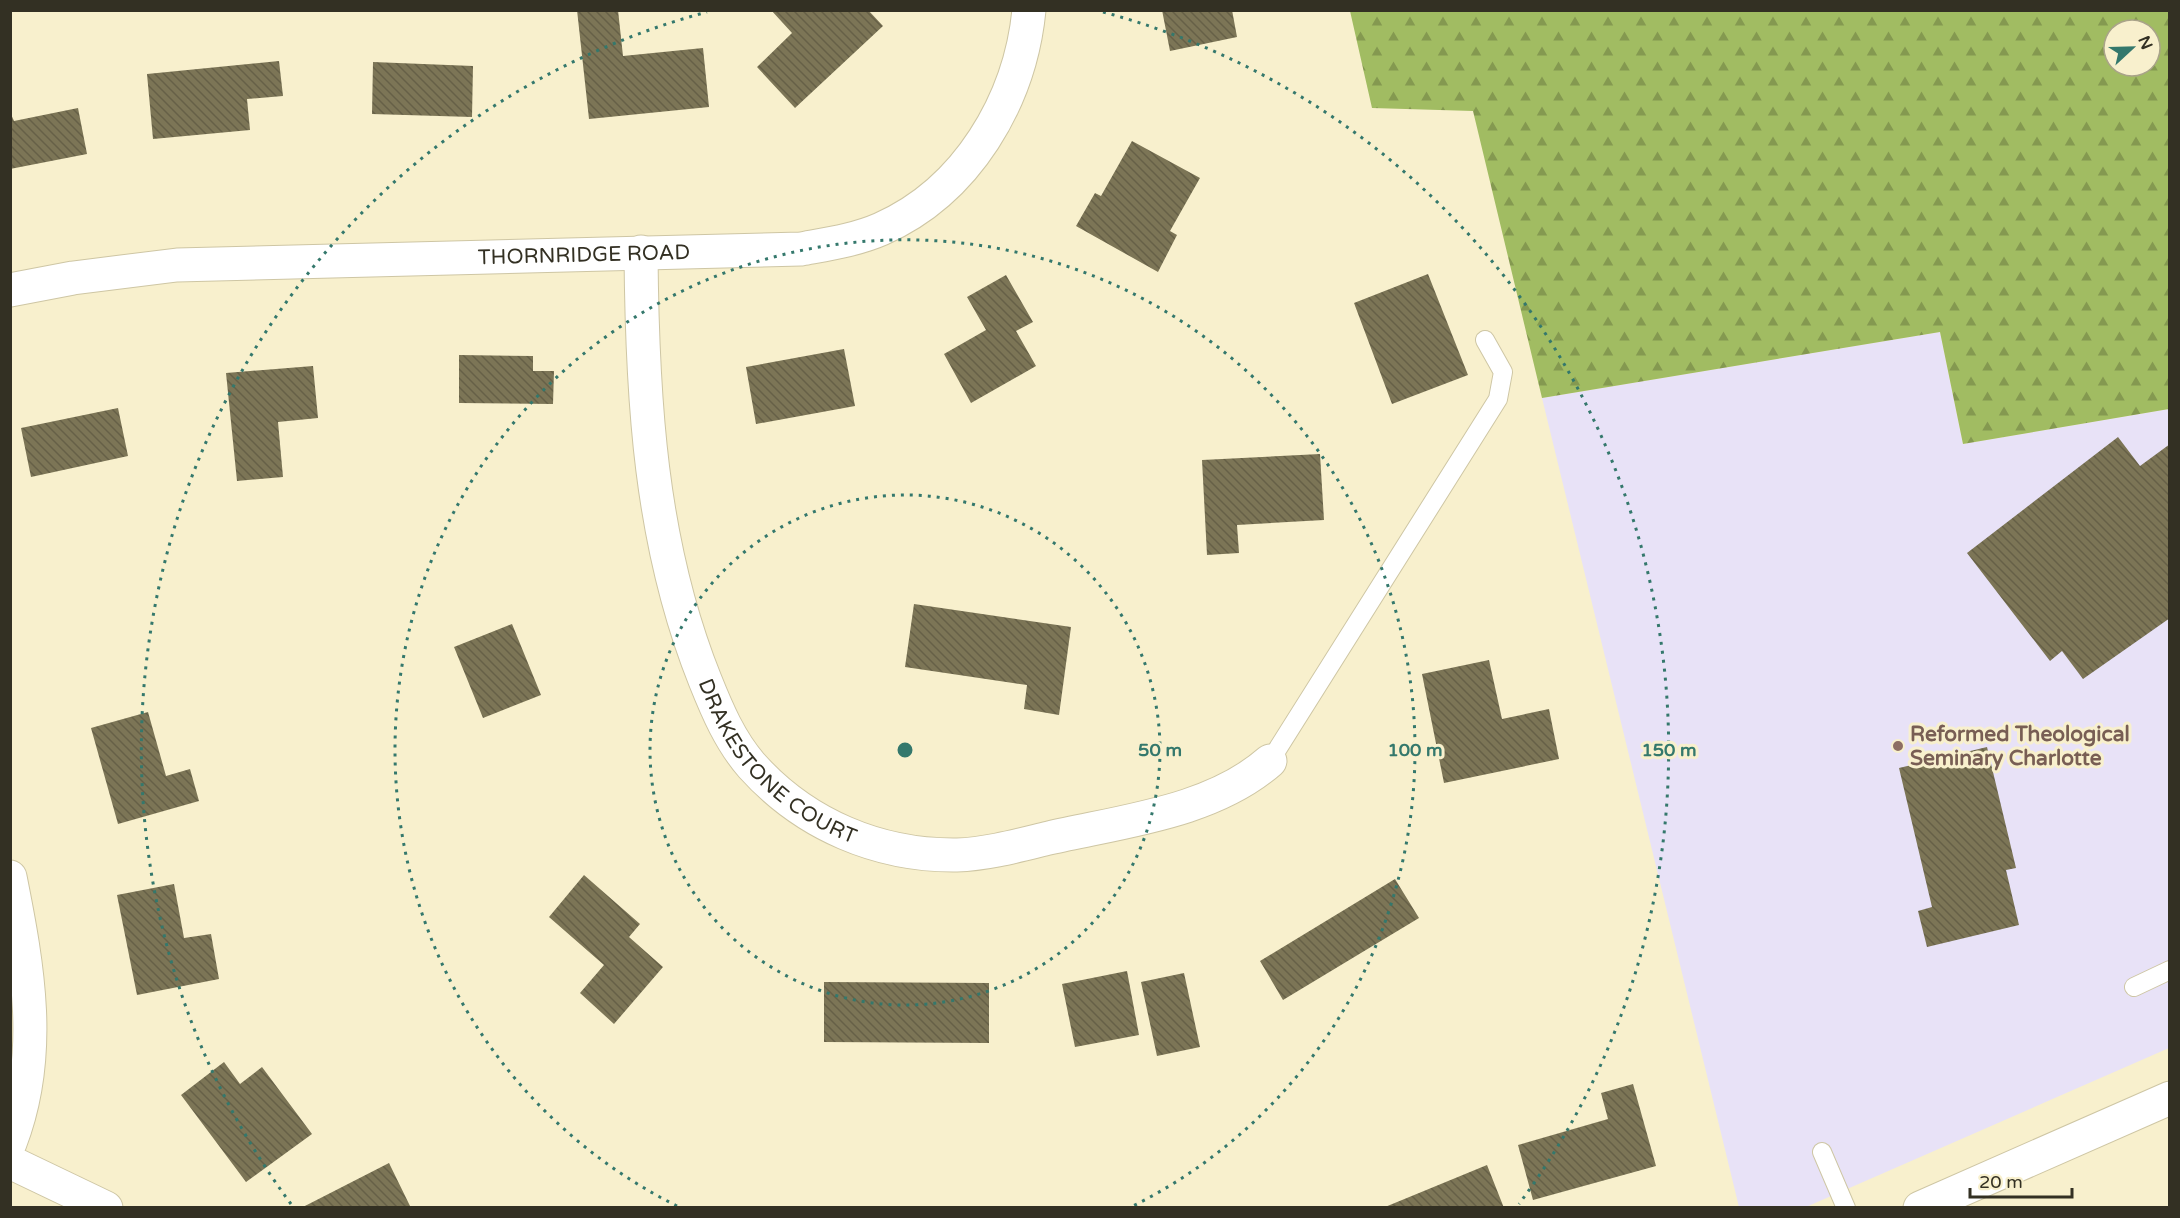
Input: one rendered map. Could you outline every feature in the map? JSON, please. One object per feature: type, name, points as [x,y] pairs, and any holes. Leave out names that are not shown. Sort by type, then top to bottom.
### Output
[{"type":"street","name":"THORNRIDGE ROAD","points":[[10,290],[74,278],[177,265],[801,249],[850,239],[900,219],[936,194],[964,167],[991,129],[1015,81],[1026,38],[1029,10]]},
{"type":"street","name":"DRAKESTONE COURT","points":[[641,252],[642,366],[651,460],[658,514],[677,594],[696,658],[723,723],[750,765],[784,798],[806,813],[853,838],[910,853],[960,855],[1008,848],[1178,807],[1228,789],[1254,775],[1270,761]]},
{"type":"street","points":[[10,877],[27,964],[31,1013],[30,1069],[24,1100],[10,1143]]},
{"type":"street","points":[[1920,1208],[2169,1098]]},
{"type":"street","points":[[10,1162],[106,1208]]},
{"type":"lane","points":[[1270,761],[1498,399],[1503,372],[1485,340]]},
{"type":"lane","points":[[2134,987],[2169,970]]},
{"type":"lane","points":[[1822,1152],[1846,1208]]},
{"type":"shaded area","name":"Reformed Theological Seminary Charlotte","points":[[1940,332],[1963,444],[2169,409],[2169,1048],[1806,1207],[1739,1207],[1542,398]]},
{"type":"green space","points":[[1350,11],[2169,11],[2169,409],[1963,444],[1940,332],[1542,398],[1473,111],[1372,108]]},
{"type":"building","points":[[577,10],[618,10],[623,56],[703,48],[709,107],[589,119]]},
{"type":"building","points":[[771,10],[868,10],[883,26],[795,108],[757,67],[792,33]]},
{"type":"building","points":[[1162,10],[1232,10],[1237,37],[1170,51]]},
{"type":"building","points":[[279,61],[283,96],[247,99],[250,130],[153,139],[147,74]]},
{"type":"building","points":[[373,62],[473,66],[472,117],[372,114]]},
{"type":"building","points":[[78,108],[87,154],[10,169],[10,112],[14,121]]},
{"type":"building","points":[[1132,141],[1200,178],[1170,231],[1177,235],[1158,272],[1076,226],[1095,193],[1101,196]]},
{"type":"building","points":[[1428,274],[1468,375],[1392,404],[1354,303]]},
{"type":"building","points":[[1006,275],[1033,322],[1016,331],[1036,366],[971,403],[944,354],[986,330],[967,297]]},
{"type":"building","points":[[844,349],[855,406],[756,424],[746,367]]},
{"type":"building","points":[[459,355],[533,356],[533,371],[554,371],[553,404],[459,403]]},
{"type":"building","points":[[313,366],[318,418],[278,422],[283,477],[237,481],[226,373]]},
{"type":"building","points":[[118,408],[128,456],[31,477],[21,428]]},
{"type":"building","points":[[2118,437],[2140,466],[2170,444],[2170,618],[2083,679],[2062,651],[2050,661],[1967,553]]},
{"type":"building","points":[[1320,454],[1324,520],[1237,525],[1239,553],[1207,555],[1202,460]]},
{"type":"building","points":[[914,604],[1071,627],[1059,715],[1024,709],[1027,685],[905,667]]},
{"type":"building","points":[[512,624],[541,695],[483,718],[454,647]]},
{"type":"building","points":[[1489,660],[1502,719],[1549,709],[1559,759],[1444,783],[1422,674]]},
{"type":"building","points":[[148,712],[166,776],[190,769],[199,801],[118,824],[91,728]]},
{"type":"building","points":[[1987,747],[2016,868],[2006,870],[2019,925],[1927,947],[1918,911],[1932,907],[1899,768]]},
{"type":"building","points":[[584,875],[640,924],[629,937],[663,967],[614,1024],[580,993],[604,965],[549,917]]},
{"type":"building","points":[[1395,879],[1419,918],[1283,1000],[1260,961]]},
{"type":"building","points":[[174,884],[184,938],[211,934],[219,979],[137,995],[117,895]]},
{"type":"building","points":[[1127,971],[1139,1035],[1075,1047],[1062,984]]},
{"type":"building","points":[[1184,973],[1200,1047],[1157,1056],[1141,982]]},
{"type":"building","points":[[824,982],[989,983],[989,1043],[824,1042]]},
{"type":"building","points":[[224,1062],[240,1084],[262,1067],[312,1134],[246,1182],[181,1095]]},
{"type":"building","points":[[1633,1084],[1656,1166],[1533,1200],[1518,1145],[1608,1119],[1601,1093]]},
{"type":"building","points":[[389,1163],[411,1208],[301,1208]]},
{"type":"building","points":[[1487,1165],[1504,1208],[1385,1208],[1385,1207]]},
{"type":"place","name":"Reformed Theological Seminary Charlotte","points":[[1898,746]]}]
